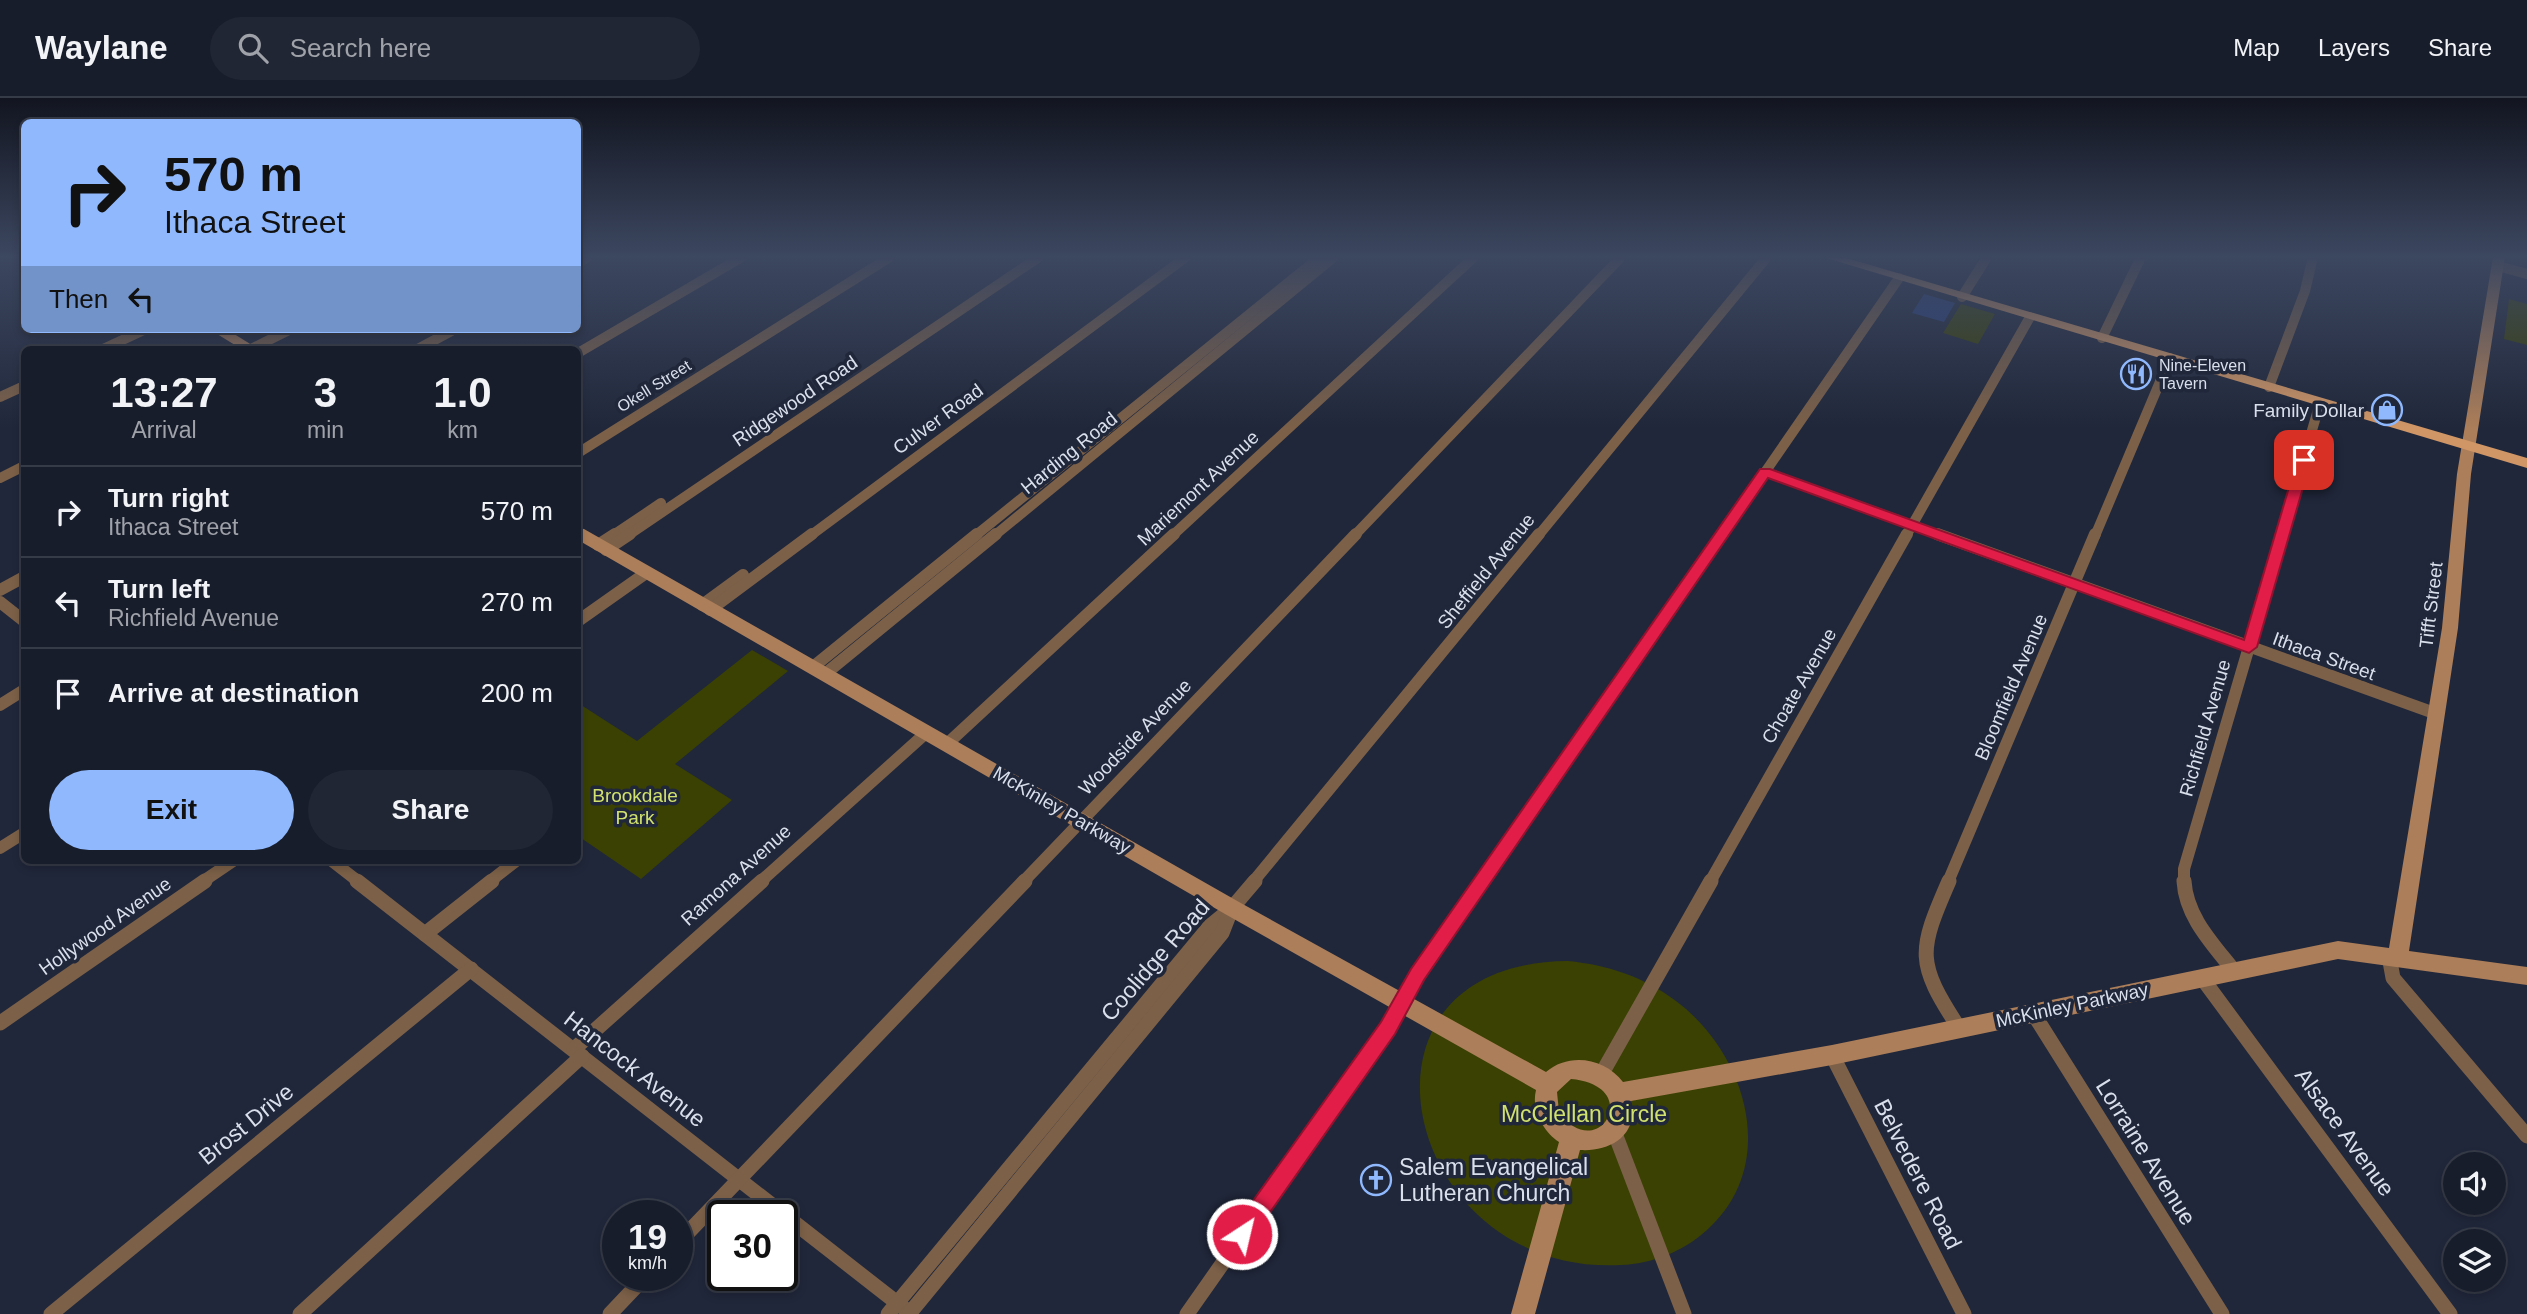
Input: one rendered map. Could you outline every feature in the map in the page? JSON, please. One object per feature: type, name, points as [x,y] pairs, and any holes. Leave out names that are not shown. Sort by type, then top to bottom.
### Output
[{"type":"main road","points":[[2020,314],[2527,463]]},
{"type":"street","points":[[581,351],[645,314]]},
{"type":"street","name":"Okell Street","points":[[581,451],[800,314]]},
{"type":"street","name":"Ridgewood Road","points":[[602,547],[950,314]]},
{"type":"street","name":"Culver Road","points":[[706,607],[1098,314]]},
{"type":"street","name":"Culver Road","points":[[706,607],[1108,314]]},
{"type":"street","name":"Harding Road","points":[[819,671],[1258,314]]},
{"type":"street","name":"Mariemont Avenue","points":[[947,744],[1413,314]]},
{"type":"street","name":"Woodside Avenue","points":[[693,1227],[1567,314]]},
{"type":"street","name":"Sheffield Avenue","points":[[1232,908],[1720,314]]},
{"type":"street","points":[[1187,1314],[1388,1028],[1433,952],[1874,314]]},
{"type":"street","points":[[2102,338],[2114,314]]},
{"type":"street","points":[[2269,387],[2296,314]]},
{"type":"street","name":"Tifft Street","points":[[2394,956],[2438,714],[2450,628],[2460,510],[2490,314]]},
{"type":"street","name":"Choate Avenue","points":[[1601,1075],[2031,317]]},
{"type":"street","points":[[110,346],[137,333]]},
{"type":"street","points":[[223,333],[247,346]]},
{"type":"street","points":[[258,346],[283,333]]},
{"type":"street","points":[[422,346],[447,333]]},
{"type":"street","name":"Bloomfield Avenue","points":[[1959,1028],[1930,981],[1924,962],[1925,940],[2170,358]]},
{"type":"street","points":[[0,397],[21,387]]},
{"type":"street","name":"Richfield Avenue","points":[[2234,971],[2188,908],[2182,888],[2184,869],[2320,403]]},
{"type":"street","points":[[0,478],[21,468]]},
{"type":"street","name":"Ithaca Street","points":[[1765,472],[2438,714]]},
{"type":"street","name":"McKinley Parkway","points":[[581,535],[1232,908],[1548,1085]]},
{"type":"street","points":[[581,619],[646,573]]},
{"type":"street","points":[[0,590],[21,579]]},
{"type":"street","points":[[0,602],[21,619]]},
{"type":"street","points":[[0,705],[21,692]]},
{"type":"street","name":"Ramona Avenue","points":[[300,1314],[578,1053],[926,733]]},
{"type":"street","points":[[0,848],[21,835]]},
{"type":"street","name":"Hollywood Avenue","points":[[0,1023],[229,864]]},
{"type":"street","name":"Hancock Avenue","points":[[336,864],[740,1179],[901,1311]]},
{"type":"street","points":[[425,934],[512,864]]},
{"type":"street","name":"Coolidge Road","points":[[901,1311],[1074,1101],[1222,933],[1232,908]]},
{"type":"street","name":"McKinley Parkway","points":[[1618,1093],[1832,1055],[2338,950],[2527,976]]},
{"type":"street","points":[[2394,956],[2390,970],[2393,978],[2527,1136]]},
{"type":"street","name":"Brost Drive","points":[[51,1314],[471,969]]},
{"type":"street","name":"Alsace Avenue","points":[[2203,978],[2450,1314]]},
{"type":"street","name":"Lorraine Avenue","points":[[2033,1013],[2222,1314]]},
{"type":"street","name":"Belvedere Road","points":[[1832,1055],[1964,1314]]},
{"type":"street","points":[[1571,1069],[1584,1069],[1601,1075],[1618,1093],[1622,1111],[1620,1122],[1614,1131],[1592,1140],[1572,1136],[1559,1129],[1549,1115],[1545,1100],[1548,1085],[1556,1076],[1571,1069]]},
{"type":"street","points":[[1614,1131],[1684,1314]]},
{"type":"street","points":[[1523,1314],[1572,1136]]},
{"type":"street","points":[[610,1314],[632,1291]]},
{"type":"green space","points":[[1955,314],[1995,314],[1978,344],[1943,333]]},
{"type":"green space","points":[[2507,314],[2527,314],[2527,345],[2504,339]]},
{"type":"green space","name":"Brookdale Park","points":[[752,650],[788,671],[675,764],[732,800],[641,879],[581,838],[581,705],[637,741]]},
{"type":"green space","name":"McClellan Circle","points":[[1568,961],[1625,974],[1651,985],[1676,1001],[1701,1023],[1721,1050],[1736,1080],[1746,1111],[1748,1143],[1743,1174],[1730,1204],[1698,1237],[1678,1250],[1656,1259],[1621,1265],[1546,1255],[1487,1223],[1445,1175],[1423,1118],[1422,1061],[1445,1011],[1493,975]]},
{"type":"building","points":[[1915,314],[1949,314],[1944,322]]},
{"type":"place","name":"Nine-Eleven Tavern","points":[[2136,374]]},
{"type":"place","name":"Family Dollar","points":[[2387,410]]},
{"type":"place","name":"Salem Evangelical Lutheran Church","points":[[1376,1180]]},
{"type":"route","points":[[1242,1234],[1388,1028],[1417,975],[1765,472],[2249,647],[2304,460]]}]
